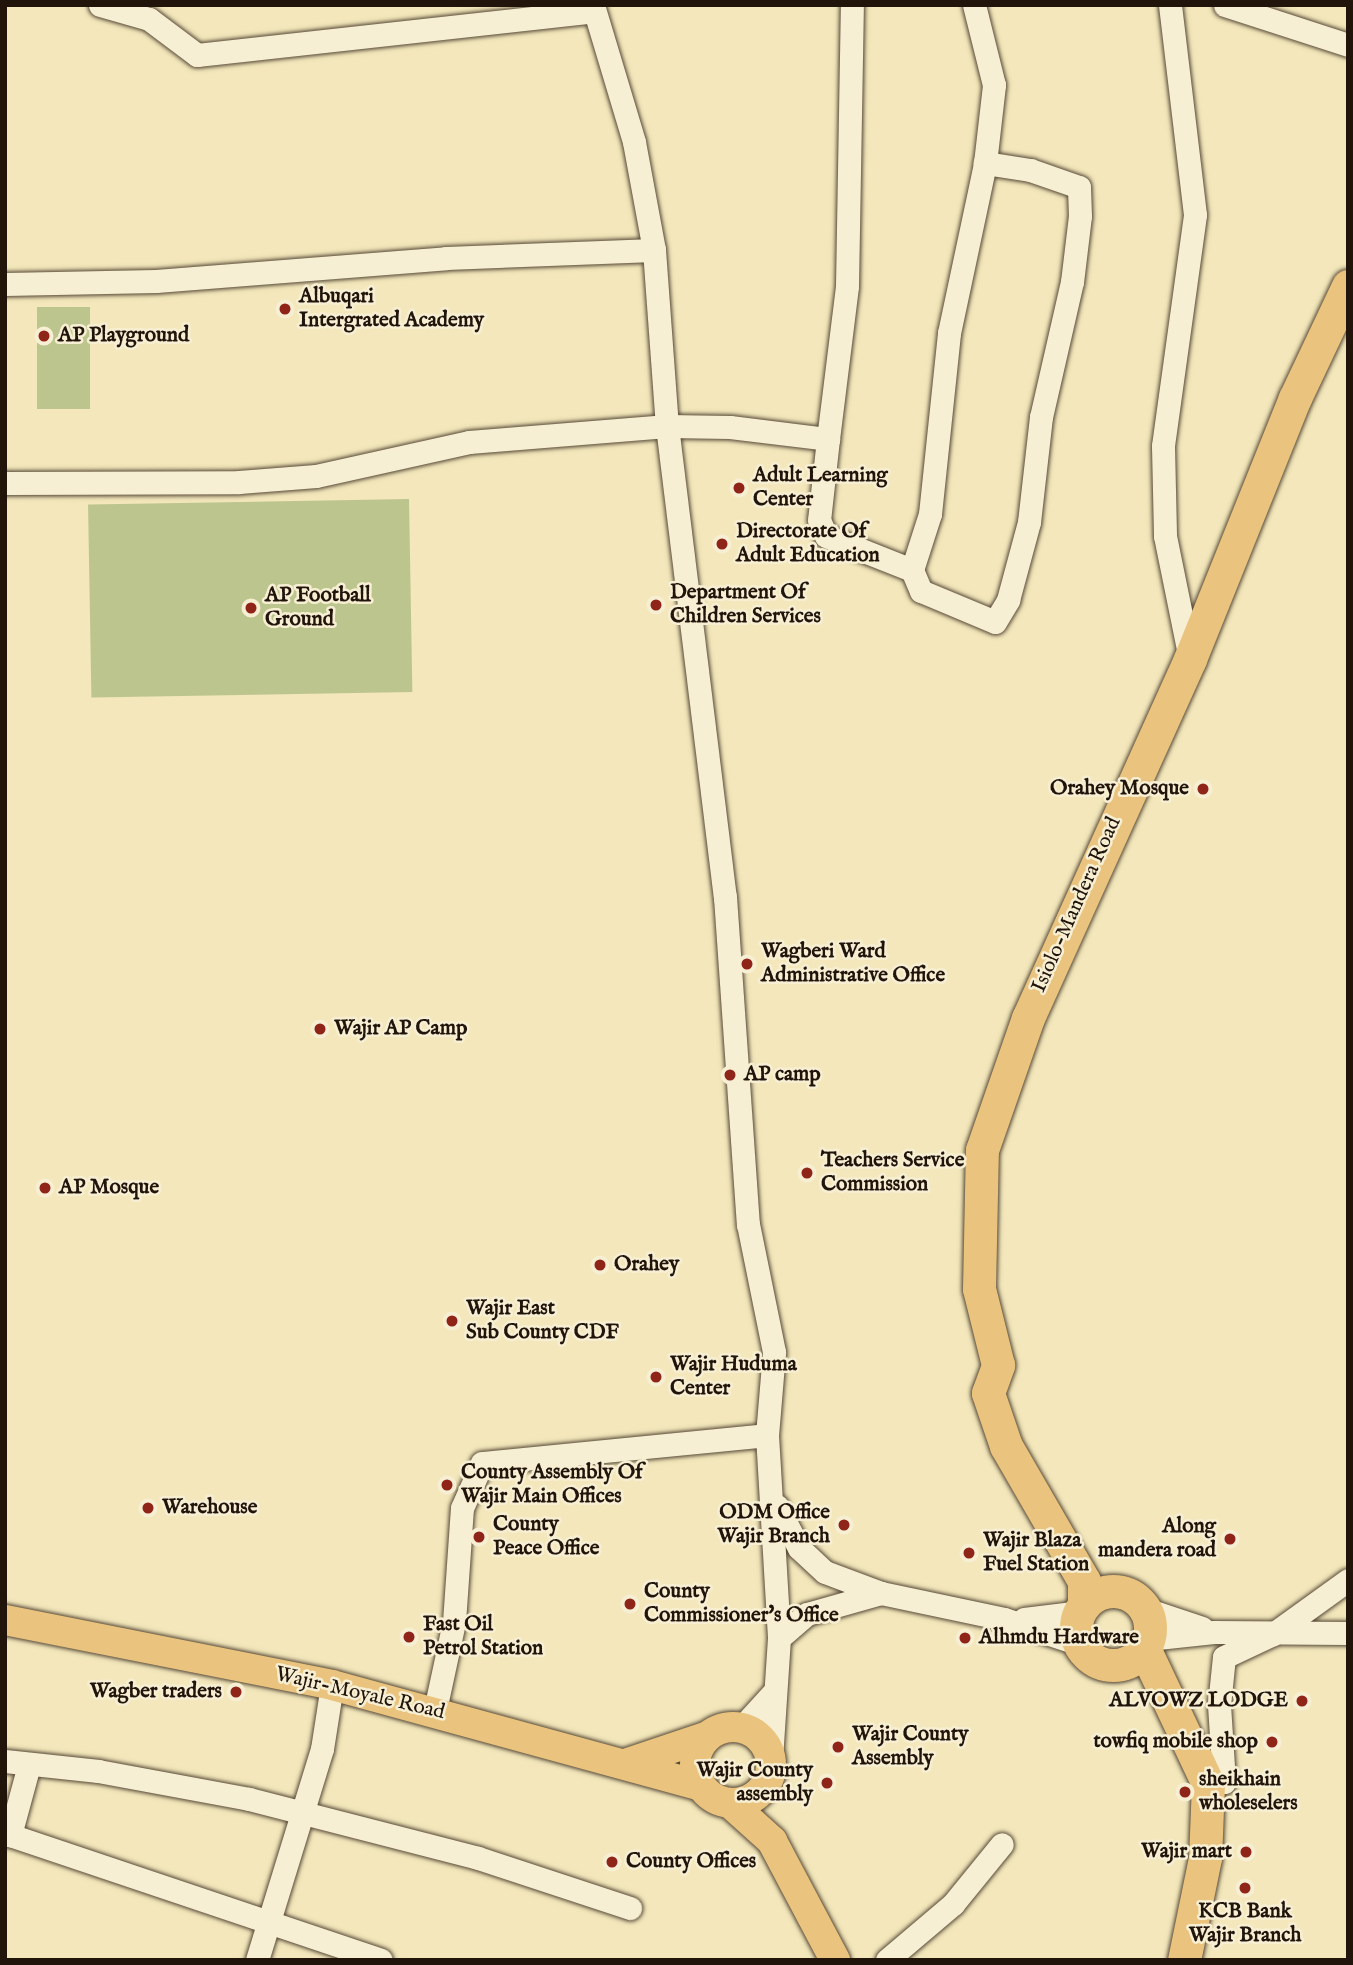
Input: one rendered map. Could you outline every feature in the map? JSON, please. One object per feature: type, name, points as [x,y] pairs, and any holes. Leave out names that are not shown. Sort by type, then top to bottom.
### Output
[{"type":"highway","name":"Isiolo-Mandera Road","points":[[1169,1706],[1087,1631],[1084,1581],[1006,1446],[988,1393],[998,1365],[979,1289],[982,1150],[1028,1018],[1190,659],[1295,398],[1348,286]]},
{"type":"highway","name":"Isiolo-Mandera Road","points":[[1062,1539],[1102,1568],[1139,1622],[1169,1706],[1208,1784],[1205,1858],[1184,1960]]},
{"type":"highway","points":[[1100,1593],[1139,1622],[1128,1661],[1087,1631],[1100,1593]]},
{"type":"main road","name":"Wajir-Moyale Road","points":[[5,1620],[332,1685],[435,1710],[701,1786]]},
{"type":"main road","points":[[628,1763],[708,1736],[741,1728],[765,1745],[769,1770],[772,1841]]},
{"type":"main road","points":[[708,1736],[696,1757],[701,1786],[713,1798],[730,1803],[772,1841],[835,1960]]},
{"type":"main road","points":[[730,1803],[751,1798],[769,1770]]},
{"type":"street","points":[[100,5],[149,19],[197,55],[594,8],[634,142],[654,250],[667,426],[725,897],[748,1224],[774,1352],[767,1435],[774,1500],[779,1638],[769,1770]]},
{"type":"street","points":[[852,5],[847,286],[819,520],[826,536],[912,570]]},
{"type":"street","points":[[974,5],[994,85],[985,163],[948,333],[930,514],[912,570],[921,591],[995,622],[1008,600],[1029,522],[1041,416],[1072,282],[1079,187],[1030,170],[985,163]]},
{"type":"street","points":[[1170,5],[1195,215],[1163,446],[1165,536],[1190,659]]},
{"type":"street","points":[[1225,5],[1348,45]]},
{"type":"street","points":[[5,284],[156,281],[446,258],[654,250]]},
{"type":"street","points":[[5,483],[239,482],[317,476],[469,442],[667,426],[730,427],[828,439]]},
{"type":"street","points":[[435,1710],[454,1622],[462,1508],[482,1463],[767,1435]]},
{"type":"street","points":[[774,1500],[799,1548],[825,1572],[881,1593],[1004,1619],[1087,1631]]},
{"type":"street","points":[[1208,1784],[1224,1782],[1219,1705],[1224,1657],[1273,1634],[1348,1580]]},
{"type":"street","points":[[779,1638],[807,1614],[881,1593]]},
{"type":"street","points":[[1004,1619],[1054,1619],[1087,1631]]},
{"type":"street","points":[[1139,1622],[1214,1632],[1348,1633]]},
{"type":"street","points":[[257,1960],[303,1814],[332,1685]]},
{"type":"street","points":[[741,1728],[774,1692]]},
{"type":"street","points":[[5,1762],[98,1771],[303,1814],[478,1858],[630,1908]]},
{"type":"street","points":[[29,1765],[10,1835],[269,1926],[381,1960]]},
{"type":"street","points":[[887,1960],[953,1904],[1002,1844]]},
{"type":"green space","points":[[37,307],[90,307],[90,409],[37,409]]},
{"type":"green space","name":"AP Football Ground","points":[[409,499],[412,692],[91,698],[88,505]]},
{"type":"place","name":"Albuqari Intergrated Academy","points":[[285,309]]},
{"type":"place","name":"AP Playground","points":[[44,336]]},
{"type":"place","name":"Adult Learning Center","points":[[739,488]]},
{"type":"place","name":"Directorate Of Adult Education","points":[[722,544]]},
{"type":"place","name":"Department Of Children Services","points":[[656,605]]},
{"type":"place","name":"AP Football Ground","points":[[251,608]]},
{"type":"place","name":"Orahey Mosque","points":[[1203,789]]},
{"type":"place","name":"Wagberi Ward Administrative Office","points":[[747,964]]},
{"type":"place","name":"Wajir AP Camp","points":[[320,1029]]},
{"type":"place","name":"AP camp","points":[[730,1075]]},
{"type":"place","name":"Teachers Service Commission","points":[[807,1173]]},
{"type":"place","name":"AP Mosque","points":[[45,1188]]},
{"type":"place","name":"Orahey","points":[[600,1265]]},
{"type":"place","name":"Wajir East Sub County CDF","points":[[452,1321]]},
{"type":"place","name":"Wajir Huduma Center","points":[[656,1377]]},
{"type":"place","name":"County Assembly Of Wajir Main Offices","points":[[447,1485]]},
{"type":"place","name":"Warehouse","points":[[148,1508]]},
{"type":"place","name":"ODM Office Wajir Branch","points":[[844,1525]]},
{"type":"place","name":"County Peace Office","points":[[479,1537]]},
{"type":"place","name":"Along mandera road","points":[[1230,1539]]},
{"type":"place","name":"Wajir Blaza Fuel Station","points":[[969,1553]]},
{"type":"place","name":"County Commissioner's Office","points":[[630,1604]]},
{"type":"place","name":"Fast Oil Petrol Station","points":[[409,1637]]},
{"type":"place","name":"Alhmdu Hardware","points":[[965,1638]]},
{"type":"place","name":"Wagber traders","points":[[236,1692]]},
{"type":"place","name":"ALVOWZ LODGE","points":[[1302,1701]]},
{"type":"place","name":"towfiq mobile shop","points":[[1272,1742]]},
{"type":"place","name":"Wajir County Assembly","points":[[838,1747]]},
{"type":"place","name":"Wajir County assembly","points":[[827,1783]]},
{"type":"place","name":"sheikhain wholeselers","points":[[1185,1792]]},
{"type":"place","name":"Wajir mart","points":[[1246,1852]]},
{"type":"place","name":"County Offices","points":[[612,1862]]},
{"type":"place","name":"KCB Bank Wajir Branch","points":[[1245,1888]]}]
